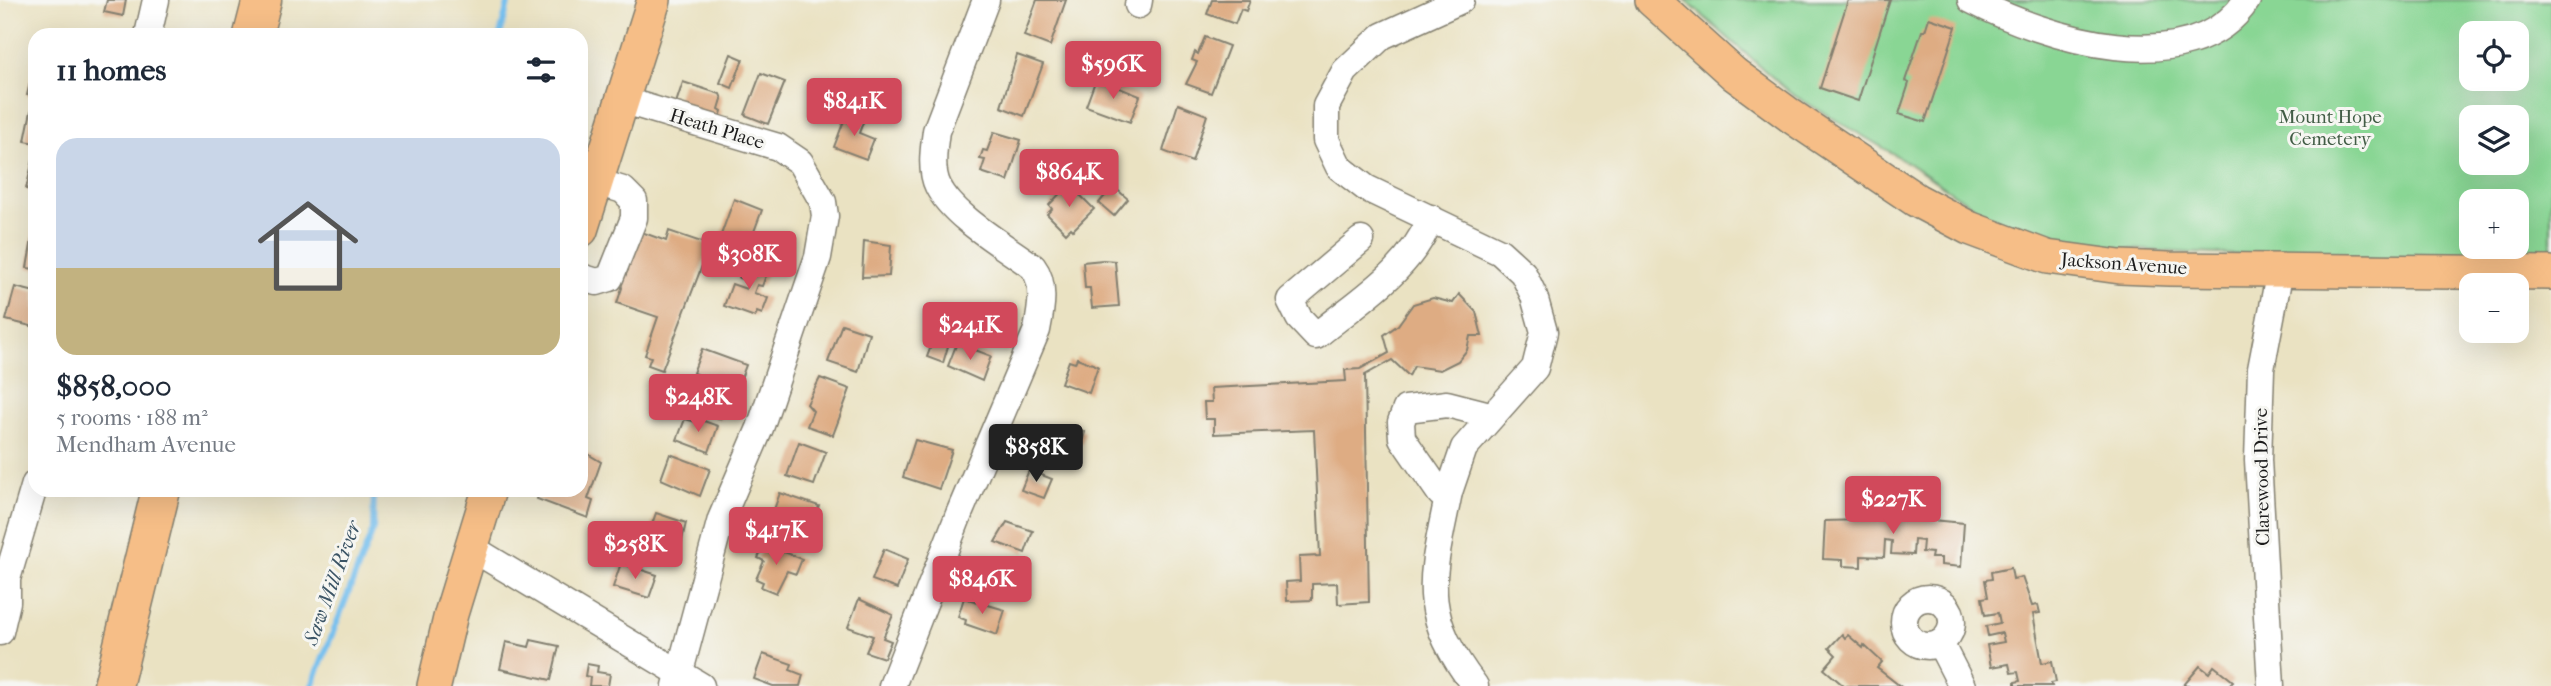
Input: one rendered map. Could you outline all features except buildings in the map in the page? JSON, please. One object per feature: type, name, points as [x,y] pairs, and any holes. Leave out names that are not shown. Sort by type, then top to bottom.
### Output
[{"type":"highway","points":[[255,28],[262,0]]},
{"type":"highway","points":[[279,28],[286,0]]},
{"type":"highway","points":[[89,686],[135,497]]},
{"type":"highway","points":[[113,686],[159,497]]},
{"type":"main road","points":[[589,180],[622,100],[654,0]]},
{"type":"main road","name":"Jackson Avenue","points":[[1651,0],[1734,74],[1916,200],[1969,228],[2048,257],[2074,262],[2157,268],[2551,273]]},
{"type":"main road","points":[[434,686],[470,547],[487,497]]},
{"type":"street","points":[[150,28],[156,0]]},
{"type":"street","points":[[892,686],[959,514],[1037,330],[1041,312],[1040,277],[1033,267],[951,206],[936,184],[933,151],[936,131],[986,0]]},
{"type":"street","points":[[1461,0],[1382,36],[1345,71],[1325,106],[1325,140],[1339,167],[1366,188],[1500,252],[1523,273],[1534,296],[1544,332],[1535,368],[1490,415],[1464,448],[1448,492],[1431,581],[1436,616],[1446,642],[1472,685]]},
{"type":"street","points":[[1971,0],[2049,31],[2123,48],[2177,46],[2219,31],[2251,2]]},
{"type":"street","name":"Heath Place","points":[[622,100],[778,147],[800,162],[823,202],[825,216],[818,257],[765,415],[721,519],[678,679]]},
{"type":"street","points":[[588,279],[597,282],[610,278],[634,218],[634,201],[623,190],[589,180]]},
{"type":"street","points":[[1361,240],[1290,300],[1298,318],[1316,336],[1408,261],[1421,243],[1430,218]]},
{"type":"street","name":"Clarewood Drive","points":[[2271,686],[2258,460],[2261,369],[2280,270]]},
{"type":"street","points":[[1448,492],[1440,494],[1433,488],[1402,438],[1401,422],[1406,409],[1447,404],[1490,415]]},
{"type":"street","points":[[7,579],[31,497]]},
{"type":"street","points":[[470,547],[678,679],[701,686]]},
{"type":"street","points":[[0,552],[7,579],[7,602],[0,632]]},
{"type":"street","points":[[1940,643],[1962,686]]},
{"type":"green space","name":"Mount Hope Cemetery","points":[[1685,0],[2551,0],[2551,266],[2191,253],[2079,246],[2044,239],[1983,213],[1902,159],[1790,93]]},
{"type":"waterway","name":"Saw Mill River","points":[[502,28],[509,0]]},
{"type":"waterway","name":"Saw Mill River","points":[[312,686],[373,530],[374,497]]}]
